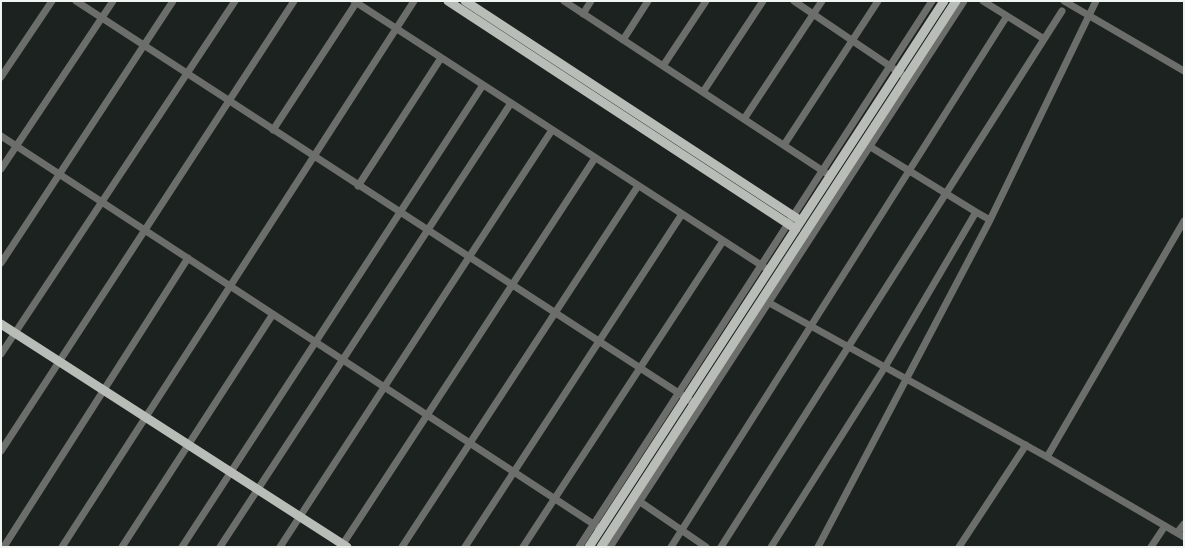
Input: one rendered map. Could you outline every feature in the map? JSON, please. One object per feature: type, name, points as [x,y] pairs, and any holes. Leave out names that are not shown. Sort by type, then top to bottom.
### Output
[{"type":"main road","points":[[448,1],[795,222]]},
{"type":"main road","points":[[465,1],[795,222]]},
{"type":"main road","points":[[589,547],[597,526],[686,399],[769,271],[795,222],[895,68],[944,1]]},
{"type":"main road","points":[[601,547],[636,500],[686,399],[764,300],[769,271],[868,145],[906,77],[956,1]]},
{"type":"main road","points":[[1,324],[344,546]]},
{"type":"street","points":[[1,77],[52,1]]},
{"type":"street","points":[[76,1],[686,399]]},
{"type":"street","points":[[1,169],[113,1]]},
{"type":"street","points":[[1,263],[173,1]]},
{"type":"street","points":[[1,354],[235,1]]},
{"type":"street","points":[[1,451],[294,1]]},
{"type":"street","points":[[62,547],[414,1]]},
{"type":"street","points":[[564,1],[827,173]]},
{"type":"street","points":[[583,14],[591,1]]},
{"type":"street","points":[[623,40],[648,1]]},
{"type":"street","points":[[663,66],[706,1]]},
{"type":"street","points":[[703,92],[763,1]]},
{"type":"street","points":[[794,1],[906,77]]},
{"type":"street","points":[[744,119],[822,1]]},
{"type":"street","points":[[784,145],[878,1]]},
{"type":"street","points":[[895,68],[932,1]]},
{"type":"street","points":[[610,547],[636,500],[764,300],[964,1]]},
{"type":"street","points":[[983,1],[1044,39]]},
{"type":"street","points":[[1064,1],[1184,71]]},
{"type":"street","points":[[818,547],[990,220],[1090,17],[1096,1]]},
{"type":"street","points":[[273,130],[355,2],[769,271]]},
{"type":"street","points":[[721,547],[1062,11]]},
{"type":"street","points":[[671,547],[1007,16]]},
{"type":"street","points":[[358,186],[441,58]]},
{"type":"street","points":[[182,547],[483,85]]},
{"type":"street","points":[[220,547],[511,103]]},
{"type":"street","points":[[280,547],[552,130]]},
{"type":"street","points":[[1,136],[597,526],[579,547]]},
{"type":"street","points":[[868,145],[990,220]]},
{"type":"street","points":[[344,546],[595,158]]},
{"type":"street","points":[[402,547],[638,186]]},
{"type":"street","points":[[771,547],[885,367],[976,212]]},
{"type":"street","points":[[465,547],[682,214]]},
{"type":"street","points":[[1047,457],[1184,221]]},
{"type":"street","points":[[523,547],[723,241]]},
{"type":"street","points":[[4,545],[188,258]]},
{"type":"street","points":[[764,300],[1026,445],[1181,535],[1184,524]]},
{"type":"street","points":[[122,547],[273,314]]},
{"type":"street","points":[[959,547],[1026,445]]},
{"type":"street","points":[[636,500],[706,547]]},
{"type":"street","points":[[1151,547],[1165,526]]}]
